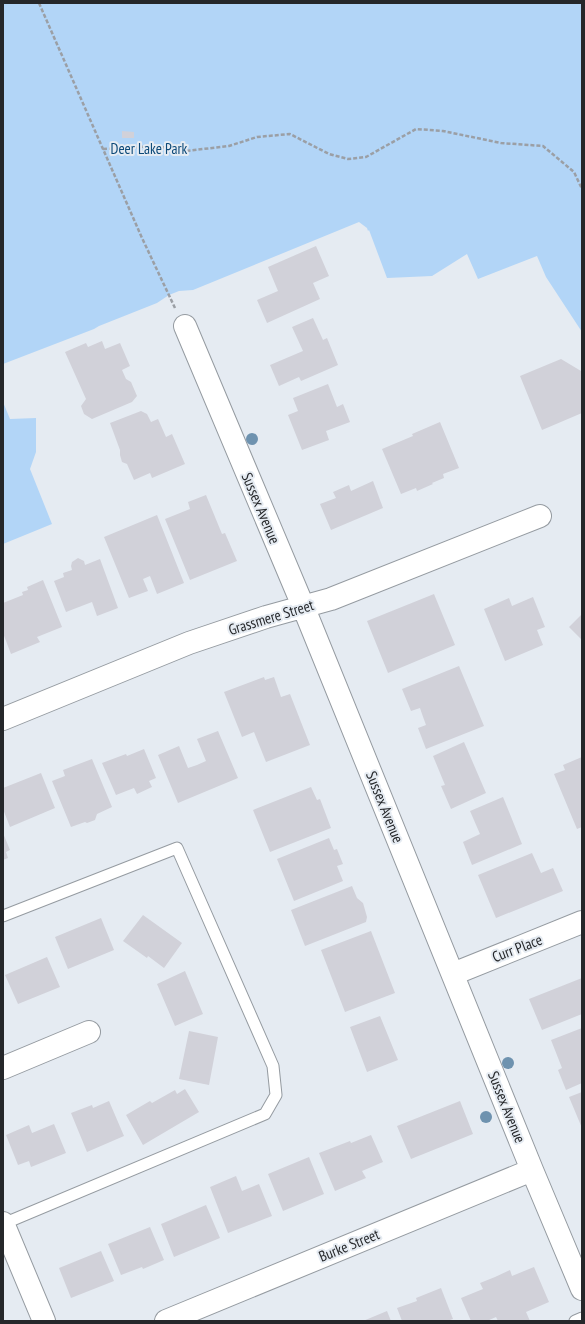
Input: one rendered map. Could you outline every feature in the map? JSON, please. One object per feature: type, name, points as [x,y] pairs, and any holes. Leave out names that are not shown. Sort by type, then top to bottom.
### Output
[{"type":"street","name":"Sussex Avenue","points":[[185,326],[303,606],[532,1170],[582,1289]]},
{"type":"street","name":"Grassmere Street","points":[[3,719],[189,643],[266,617],[331,599],[540,516]]},
{"type":"street","name":"Curr Place","points":[[453,974],[582,922]]},
{"type":"street","points":[[3,1068],[89,1032]]},
{"type":"street","name":"Burke Street","points":[[166,1321],[532,1170]]},
{"type":"street","points":[[3,1224],[44,1321]]},
{"type":"lane","points":[[3,916],[178,848],[273,1066],[276,1095],[265,1114],[3,1224]]},
{"type":"lane","points":[[575,1321],[582,1318]]},
{"type":"path","points":[[39,3],[157,271],[185,326]]},
{"type":"path","points":[[103,149],[155,146],[186,151],[229,146],[257,137],[290,134],[328,154],[348,159],[366,157],[416,129],[443,131],[501,143],[543,146],[574,172],[582,189]]},
{"type":"green space","name":"Deer Lake Park","points":[[3,3],[582,3],[582,332],[546,277],[537,256],[478,279],[467,254],[432,276],[387,278],[369,230],[368,231],[367,228],[359,222],[193,290],[179,291],[169,295],[157,303],[3,364]]},
{"type":"green space","points":[[3,402],[10,419],[36,418],[36,452],[30,469],[52,524],[3,544]]},
{"type":"building","points":[[122,131],[134,132],[134,138],[122,138]]},
{"type":"building","points":[[316,246],[329,276],[313,283],[320,299],[267,323],[257,300],[278,291],[268,267]]},
{"type":"building","points":[[313,318],[323,340],[327,338],[338,365],[301,381],[299,377],[279,386],[270,365],[303,351],[292,327]]},
{"type":"building","points":[[102,341],[105,349],[120,343],[130,366],[122,370],[126,379],[131,382],[137,396],[132,402],[92,419],[84,414],[81,406],[86,399],[65,352],[86,343],[88,347]]},
{"type":"building","points":[[561,359],[582,373],[582,413],[542,430],[520,376]]},
{"type":"building","points":[[328,384],[337,407],[343,404],[350,422],[326,431],[329,440],[302,450],[288,415],[298,411],[293,398]]},
{"type":"building","points":[[141,411],[147,414],[151,422],[158,419],[166,437],[172,434],[185,464],[152,478],[150,473],[134,480],[127,464],[122,462],[120,450],[110,423]]},
{"type":"building","points":[[440,422],[459,468],[443,474],[444,478],[432,483],[433,484],[417,491],[416,488],[401,494],[382,449],[413,436],[412,434]]},
{"type":"building","points":[[373,481],[383,508],[331,530],[320,504],[336,498],[333,492],[349,485],[351,491]]},
{"type":"building","points":[[206,495],[222,534],[225,533],[237,561],[190,580],[165,519],[190,509],[188,502]]},
{"type":"building","points":[[157,515],[184,583],[157,594],[150,576],[143,579],[148,591],[129,598],[104,537]]},
{"type":"building","points":[[78,558],[84,561],[85,565],[100,559],[118,608],[97,616],[92,602],[66,612],[54,581],[64,577],[63,573],[72,570],[72,562]]},
{"type":"building","points":[[43,580],[62,627],[37,637],[40,642],[11,654],[3,633],[3,603],[23,595],[22,592],[28,590],[27,587]]},
{"type":"building","points":[[434,594],[455,645],[388,673],[367,621]]},
{"type":"building","points":[[533,597],[545,627],[537,630],[543,645],[505,661],[484,609],[509,598],[512,606]]},
{"type":"building","points":[[582,614],[582,640],[569,627]]},
{"type":"building","points":[[459,666],[484,726],[426,749],[418,728],[426,725],[420,708],[411,711],[402,689]]},
{"type":"building","points":[[264,677],[265,680],[274,677],[281,697],[290,694],[310,745],[266,762],[254,732],[242,737],[224,692]]},
{"type":"building","points":[[218,731],[238,778],[178,803],[158,755],[179,746],[188,768],[197,765],[206,761],[197,739]]},
{"type":"building","points":[[464,742],[486,793],[451,809],[441,786],[445,785],[433,756]]},
{"type":"building","points":[[144,749],[156,778],[149,781],[152,787],[137,794],[134,788],[116,795],[102,763],[126,754],[127,756]]},
{"type":"building","points":[[582,757],[582,827],[577,829],[554,774],[565,770],[563,765]]},
{"type":"building","points":[[92,759],[112,807],[97,814],[95,820],[71,827],[52,781],[65,776],[63,770]]},
{"type":"building","points":[[41,773],[55,808],[10,827],[3,809],[3,788]]},
{"type":"building","points":[[311,787],[317,800],[320,799],[331,828],[270,852],[253,810]]},
{"type":"building","points":[[503,797],[522,844],[472,865],[463,842],[480,834],[470,811]]},
{"type":"building","points":[[3,833],[10,850],[6,852],[8,858],[3,860]]},
{"type":"building","points":[[329,838],[334,850],[337,849],[343,864],[337,866],[343,881],[294,901],[277,859]]},
{"type":"building","points":[[532,853],[541,873],[553,868],[563,891],[496,918],[478,875]]},
{"type":"building","points":[[352,886],[357,898],[363,903],[367,917],[366,922],[305,946],[291,910]]},
{"type":"building","points":[[143,915],[182,943],[164,968],[148,956],[147,958],[123,941]]},
{"type":"building","points":[[101,918],[114,950],[68,969],[55,937]]},
{"type":"building","points":[[371,931],[395,993],[345,1012],[321,950]]},
{"type":"building","points":[[47,957],[60,987],[18,1004],[5,975]]},
{"type":"building","points":[[185,971],[203,1014],[175,1026],[157,984]]},
{"type":"building","points":[[582,978],[582,1014],[542,1030],[529,999]]},
{"type":"building","points":[[380,1016],[398,1060],[367,1072],[350,1027]]},
{"type":"building","points":[[582,1028],[582,1083],[566,1090],[558,1070],[562,1068],[551,1040]]},
{"type":"building","points":[[189,1031],[218,1037],[209,1085],[179,1079]]},
{"type":"building","points":[[185,1089],[199,1112],[143,1145],[126,1115],[150,1101],[152,1103],[175,1090],[177,1094]]},
{"type":"building","points":[[582,1092],[582,1128],[569,1097]]},
{"type":"building","points":[[109,1101],[124,1136],[87,1152],[71,1113],[92,1105],[93,1108]]},
{"type":"building","points":[[460,1101],[473,1134],[411,1159],[397,1126]]},
{"type":"building","points":[[54,1124],[66,1153],[31,1167],[29,1161],[18,1165],[6,1135],[29,1125],[32,1133]]},
{"type":"building","points":[[371,1135],[383,1162],[362,1171],[366,1178],[335,1191],[319,1153]]},
{"type":"building","points":[[309,1157],[324,1194],[283,1211],[268,1174]]},
{"type":"building","points":[[236,1176],[242,1191],[259,1184],[272,1216],[228,1233],[210,1187]]},
{"type":"building","points":[[206,1205],[220,1238],[174,1257],[161,1224]]},
{"type":"building","points":[[150,1227],[164,1260],[143,1269],[142,1267],[121,1275],[108,1244]]},
{"type":"building","points":[[101,1251],[114,1281],[71,1298],[59,1268]]},
{"type":"building","points":[[534,1267],[549,1302],[526,1312],[530,1321],[498,1321],[496,1317],[487,1321],[471,1321],[461,1298],[483,1289],[480,1283],[510,1270],[512,1276]]},
{"type":"building","points":[[441,1288],[453,1319],[447,1321],[402,1321],[397,1308],[417,1301],[416,1298]]},
{"type":"building","points":[[387,1311],[391,1321],[363,1321]]}]
